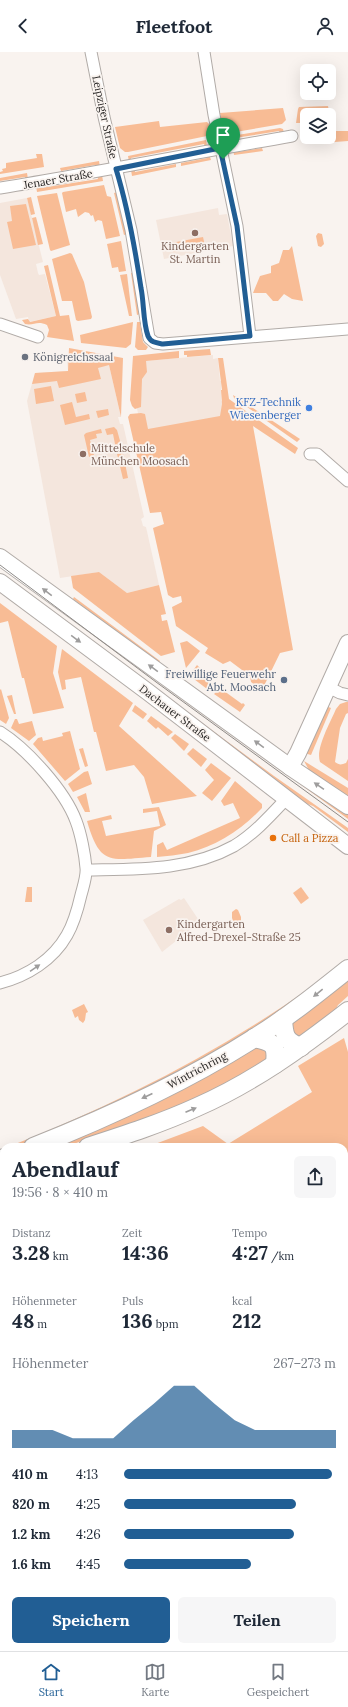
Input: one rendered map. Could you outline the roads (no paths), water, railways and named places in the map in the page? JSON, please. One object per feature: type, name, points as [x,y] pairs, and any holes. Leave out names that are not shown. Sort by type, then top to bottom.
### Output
[{"type":"main road","name":"Dachauer Straße","points":[[0,557],[290,767],[348,806]]},
{"type":"main road","name":"Dachauer Straße","points":[[0,582],[153,696],[348,846]]},
{"type":"main road","points":[[290,767],[298,753],[348,643]]},
{"type":"main road","name":"Wintrichring","points":[[43,1143],[163,1089],[208,1066],[283,1019],[348,969]]},
{"type":"main road","points":[[100,1143],[139,1130],[198,1107],[238,1086],[301,1047],[348,1012]]},
{"type":"main road","points":[[283,1019],[285,1036],[287,1040],[301,1047]]},
{"type":"main road","points":[[254,1038],[266,1041],[274,1046],[276,1050],[275,1064]]},
{"type":"street","name":"Leipziger Straße","points":[[91,52],[104,117],[131,230],[142,289],[146,331],[149,338],[155,343],[163,344],[250,336]]},
{"type":"street","points":[[204,52],[220,148],[237,226],[250,336],[348,329]]},
{"type":"street","name":"Jenaer Straße","points":[[0,188],[116,169],[220,148],[292,136]]},
{"type":"street","points":[[0,324],[38,337]]},
{"type":"street","points":[[310,454],[317,454],[348,481]]},
{"type":"street","points":[[328,687],[348,695]]},
{"type":"street","points":[[0,732],[22,748],[42,769],[69,807],[76,820],[87,870],[77,910],[67,935],[53,953],[37,967],[17,979],[0,983]]},
{"type":"street","points":[[87,870],[170,866],[192,863],[234,846],[248,836],[286,798]]},
{"type":"tram line","points":[[0,565],[156,682],[348,822]]},
{"type":"place","name":"Kindergarten St. Martin","points":[[195,233]]},
{"type":"place","name":"Königreichssaal","points":[[25,357]]},
{"type":"place","name":"KFZ-Technik Wiesenberger","points":[[309,408]]},
{"type":"place","name":"Mittelschule München Moosach","points":[[83,454]]},
{"type":"place","name":"Freiwillige Feuerwehr Abt. Moosach","points":[[284,680]]},
{"type":"place","name":"Call a Pizza","points":[[273,838]]},
{"type":"place","name":"Kindergarten Alfred-Drexel-Straße 25","points":[[169,930]]}]
